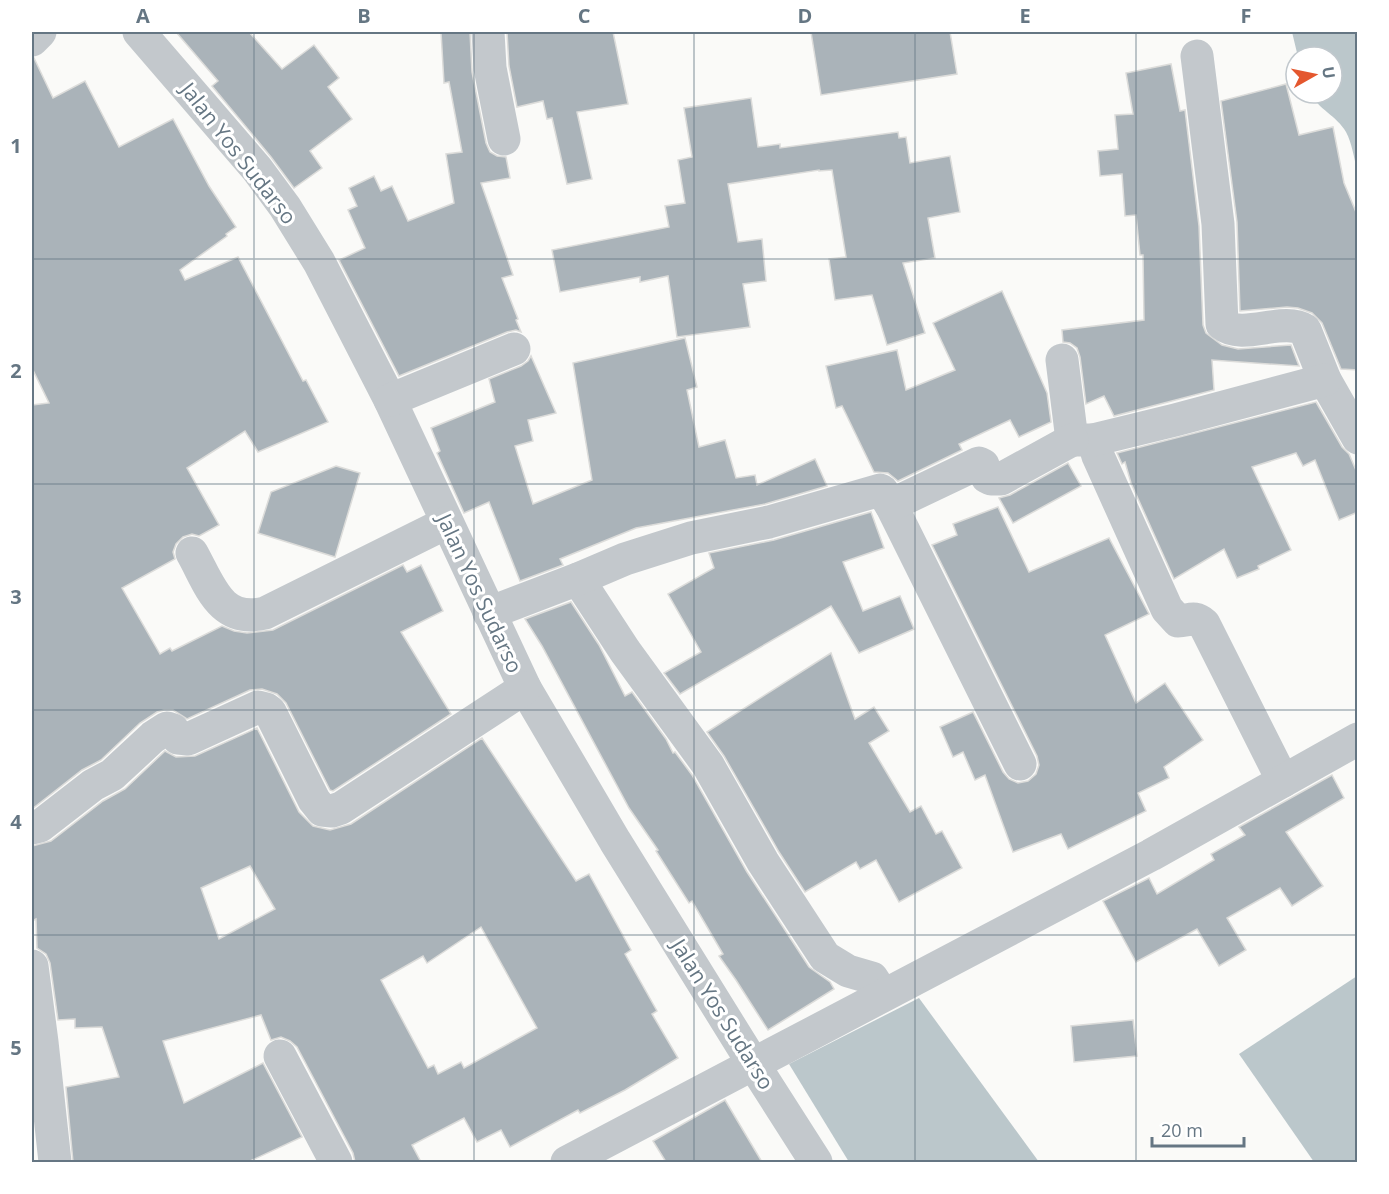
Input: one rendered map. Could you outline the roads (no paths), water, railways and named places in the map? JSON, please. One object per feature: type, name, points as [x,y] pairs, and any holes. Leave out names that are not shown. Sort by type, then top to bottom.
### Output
[{"type":"street","points":[[32,40],[40,32]]},
{"type":"street","name":"Jalan Yos Sudarso","points":[[139,32],[257,169],[285,207],[319,262],[390,400],[525,688],[621,850],[816,1162]]},
{"type":"street","points":[[488,32],[490,68],[504,139]]},
{"type":"street","points":[[1197,56],[1216,213],[1222,324],[1232,330],[1301,327],[1307,333],[1325,380],[1355,426]]},
{"type":"street","points":[[390,400],[514,349]]},
{"type":"street","points":[[1062,360],[1082,440],[1098,456],[1167,609],[1178,621],[1191,618],[1198,619],[1204,624],[1283,781]]},
{"type":"street","points":[[891,505],[979,463],[983,465],[987,477],[1001,479],[1082,440],[1175,420],[1325,380]]},
{"type":"street","points":[[489,613],[625,559],[691,537],[769,522],[880,490],[891,505],[1020,764]]},
{"type":"street","points":[[192,553],[220,604],[235,614],[252,616],[265,613],[446,523]]},
{"type":"street","points":[[578,579],[625,651],[708,765],[763,862],[825,957],[848,971],[872,978],[883,995]]},
{"type":"street","points":[[32,828],[40,826],[93,785],[111,775],[153,737],[167,728],[173,730],[178,738],[189,739],[258,707],[266,708],[270,712],[314,800],[322,810],[332,812],[525,688]]},
{"type":"street","points":[[567,1162],[1151,855],[1358,739]]},
{"type":"street","points":[[32,966],[55,1162]]},
{"type":"street","points":[[280,1056],[336,1162]]}]
